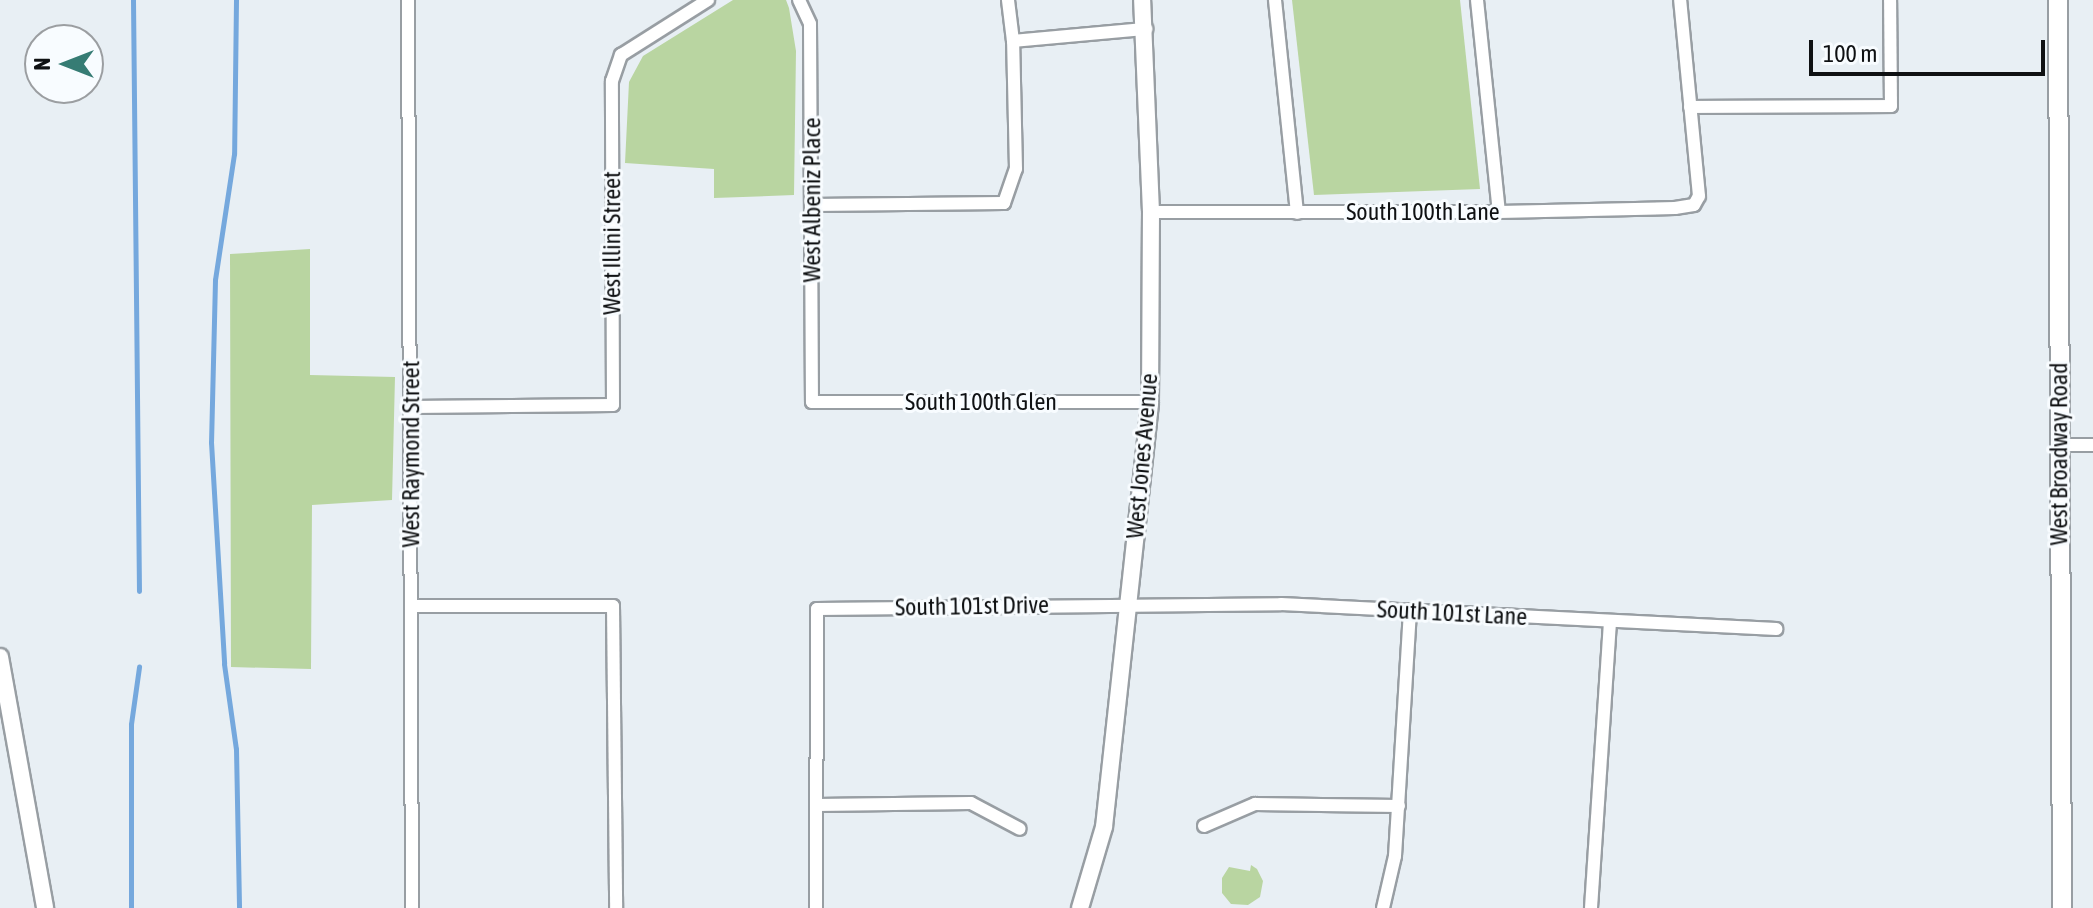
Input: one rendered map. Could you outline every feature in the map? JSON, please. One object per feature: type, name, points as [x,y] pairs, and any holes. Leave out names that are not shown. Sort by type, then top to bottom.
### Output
[{"type":"main road","name":"West Broadway Road","points":[[2058,0],[2062,908]]},
{"type":"street","name":"West Raymond Street","points":[[408,0],[412,908]]},
{"type":"street","name":"West Illini Street","points":[[411,407],[613,405],[612,81],[621,55],[708,0]]},
{"type":"street","name":"West Albeniz Place","points":[[799,0],[810,24],[812,402]]},
{"type":"street","points":[[812,205],[1004,203],[1016,169],[1013,41],[1008,0]]},
{"type":"street","name":"West Jones Avenue","points":[[1080,908],[1104,827],[1150,402],[1151,212],[1146,29],[1142,0]]},
{"type":"street","points":[[1275,0],[1297,213]]},
{"type":"street","points":[[1477,0],[1499,212]]},
{"type":"street","points":[[1680,0],[1690,107],[1891,106],[1890,0]]},
{"type":"street","points":[[1013,41],[1146,29]]},
{"type":"street","name":"South 100th Lane","points":[[1151,212],[1499,212],[1694,205],[1699,196],[1690,107]]},
{"type":"street","name":"South 100th Glen","points":[[812,402],[1150,402]]},
{"type":"street","points":[[2059,445],[2093,445]]},
{"type":"street","name":"South 101st Drive","points":[[817,805],[817,609],[1128,603]]},
{"type":"street","name":"South 101st Lane","points":[[1128,603],[1281,604],[1776,629]]},
{"type":"street","points":[[411,606],[613,606],[616,908]]},
{"type":"street","points":[[1383,908],[1395,856],[1410,610]]},
{"type":"street","points":[[1591,908],[1610,622]]},
{"type":"street","points":[[0,657],[45,908]]},
{"type":"street","points":[[816,908],[817,805],[971,803],[1020,829]]},
{"type":"street","points":[[1204,826],[1255,804],[1399,806]]},
{"type":"green space","points":[[733,0],[786,0],[789,8],[796,51],[794,195],[714,198],[714,169],[625,163],[629,82],[643,56]]},
{"type":"green space","points":[[1292,0],[1460,0],[1480,189],[1314,195]]},
{"type":"green space","points":[[310,249],[310,375],[395,377],[392,500],[312,505],[311,669],[231,667],[230,254]]},
{"type":"green space","points":[[1251,865],[1263,881],[1260,897],[1248,905],[1231,904],[1222,893],[1222,878],[1229,867],[1250,871]]},
{"type":"waterway","points":[[133,0],[139,591]]},
{"type":"waterway","points":[[236,0],[234,154],[215,280],[211,442],[224,664],[236,749],[239,908]]},
{"type":"waterway","points":[[131,908],[131,724],[139,667]]}]
